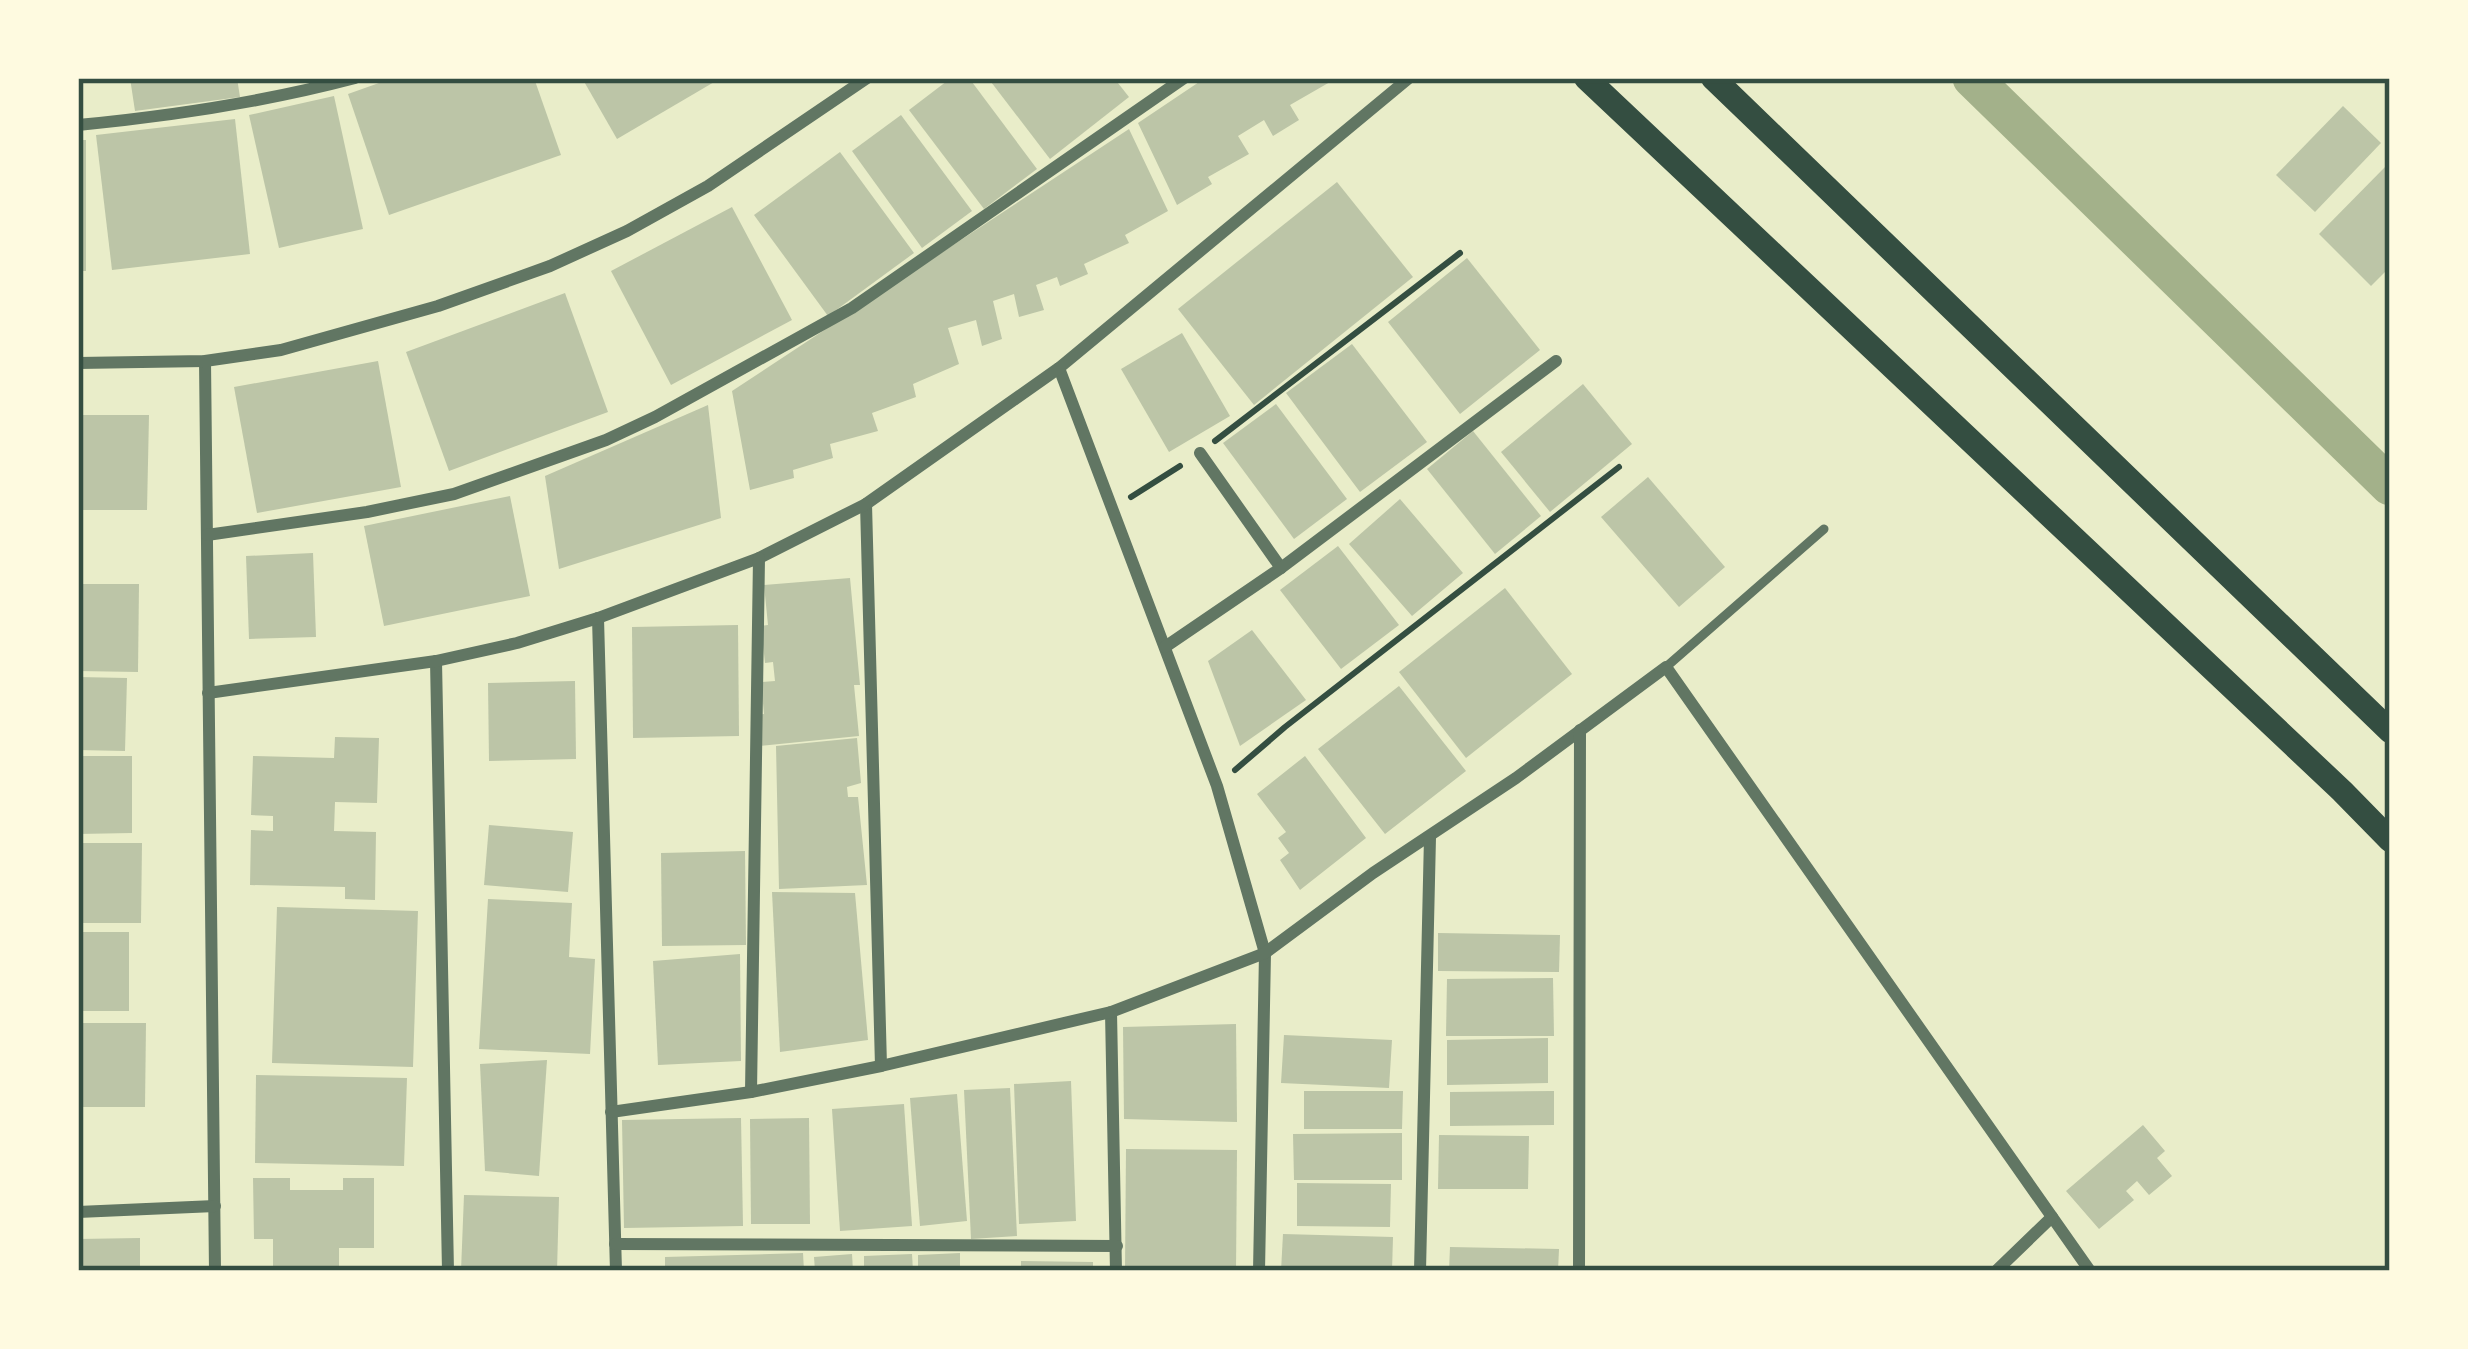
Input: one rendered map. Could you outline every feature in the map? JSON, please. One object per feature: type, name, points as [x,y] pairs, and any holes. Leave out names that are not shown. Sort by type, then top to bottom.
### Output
[{"type":"main road","points":[[1586,78],[2390,840]]},
{"type":"main road","points":[[1712,78],[2390,731]]},
{"type":"street","points":[[78,125],[278,98],[355,78]]},
{"type":"street","points":[[78,363],[205,361],[280,350],[438,306],[550,266],[708,186],[867,78]]},
{"type":"street","points":[[206,535],[454,494],[606,440],[852,308],[1184,78]]},
{"type":"street","points":[[208,693],[436,661],[517,643],[759,558],[866,504],[1060,368],[1409,78]]},
{"type":"street","points":[[205,361],[215,1271]]},
{"type":"street","points":[[1165,647],[1281,568],[1556,361]]},
{"type":"street","points":[[1060,368],[1217,786],[1265,953],[1259,1271]]},
{"type":"street","points":[[1200,453],[1281,568]]},
{"type":"street","points":[[866,504],[881,1066]]},
{"type":"street","points":[[751,1092],[759,558]]},
{"type":"street","points":[[598,618],[616,1271]]},
{"type":"street","points":[[436,661],[448,1271]]},
{"type":"street","points":[[611,1112],[751,1092],[1111,1012],[1265,953],[1666,668],[2090,1271]]},
{"type":"street","points":[[1579,1271],[1580,730]]},
{"type":"street","points":[[1420,1271],[1430,837]]},
{"type":"street","points":[[1111,1012],[1116,1271]]},
{"type":"street","points":[[78,1212],[214,1206]]},
{"type":"street","points":[[1996,1271],[2052,1217]]},
{"type":"street","points":[[615,1244],[1117,1246]]},
{"type":"lane","points":[[1666,668],[1824,529]]},
{"type":"path","points":[[1111,510],[1200,453],[1460,253]]},
{"type":"path","points":[[1217,786],[1618,467]]},
{"type":"building","points":[[130,78],[237,78],[240,97],[135,111]]},
{"type":"building","points":[[393,78],[534,78],[561,155],[389,215],[348,94]]},
{"type":"building","points":[[582,78],[721,78],[617,139]]},
{"type":"building","points":[[951,78],[969,78],[1037,169],[984,209],[909,110]]},
{"type":"building","points":[[988,78],[1114,78],[1129,97],[1050,159]]},
{"type":"building","points":[[1205,78],[1328,78],[1330,82],[1290,105],[1299,120],[1273,136],[1264,120],[1238,136],[1249,154],[1208,177],[1212,184],[1177,205],[1138,123]]},
{"type":"building","points":[[334,96],[363,229],[279,248],[249,115]]},
{"type":"building","points":[[2343,106],[2381,143],[2315,212],[2276,175]]},
{"type":"building","points":[[901,115],[972,211],[922,248],[852,151]]},
{"type":"building","points":[[235,119],[250,254],[112,270],[96,135]]},
{"type":"building","points":[[1129,129],[1168,211],[1125,235],[1129,243],[1084,264],[1088,274],[1060,286],[1057,277],[1036,285],[1044,310],[1019,317],[1014,294],[993,301],[1002,339],[982,346],[976,320],[948,328],[959,364],[913,384],[916,397],[872,413],[878,431],[830,444],[833,458],[793,470],[794,478],[750,490],[732,391]]},
{"type":"building","points":[[78,140],[86,140],[86,271],[78,271]]},
{"type":"building","points":[[840,152],[914,253],[828,316],[754,215]]},
{"type":"building","points":[[2387,165],[2390,267],[2371,286],[2319,234]]},
{"type":"building","points":[[1337,182],[1413,277],[1254,405],[1178,309]]},
{"type":"building","points":[[732,207],[792,320],[671,385],[611,271]]},
{"type":"building","points":[[1467,258],[1540,350],[1460,414],[1388,322]]},
{"type":"building","points":[[565,293],[608,412],[449,471],[406,352]]},
{"type":"building","points":[[1182,333],[1230,416],[1169,452],[1121,369]]},
{"type":"building","points":[[1352,344],[1427,442],[1360,492],[1286,393]]},
{"type":"building","points":[[378,361],[401,487],[257,513],[234,387]]},
{"type":"building","points":[[1583,384],[1632,444],[1550,512],[1501,452]]},
{"type":"building","points":[[1276,404],[1347,499],[1294,539],[1223,443]]},
{"type":"building","points":[[708,405],[721,518],[559,569],[545,476]]},
{"type":"building","points":[[78,415],[149,415],[147,510],[78,510]]},
{"type":"building","points":[[1473,431],[1541,516],[1495,554],[1427,469]]},
{"type":"building","points":[[1648,477],[1725,567],[1679,607],[1601,517]]},
{"type":"building","points":[[510,496],[530,596],[384,626],[364,526]]},
{"type":"building","points":[[1400,499],[1463,573],[1412,616],[1349,544]]},
{"type":"building","points":[[1338,546],[1399,625],[1341,669],[1280,590]]},
{"type":"building","points":[[313,553],[316,637],[249,639],[246,556]]},
{"type":"building","points":[[850,578],[860,685],[854,685],[859,736],[760,746],[761,682],[775,681],[773,662],[765,663],[764,585]]},
{"type":"building","points":[[78,584],[139,584],[138,672],[78,671]]},
{"type":"building","points":[[1505,588],[1572,674],[1466,758],[1399,672]]},
{"type":"building","points":[[738,625],[739,736],[633,738],[632,627]]},
{"type":"building","points":[[1252,630],[1306,700],[1240,746],[1208,661]]},
{"type":"building","points":[[78,677],[127,678],[125,751],[78,750]]},
{"type":"building","points":[[575,681],[576,759],[489,761],[488,683]]},
{"type":"building","points":[[1399,686],[1466,771],[1385,834],[1318,749]]},
{"type":"building","points":[[335,737],[379,738],[377,803],[335,802],[334,831],[376,832],[375,900],[345,899],[345,887],[250,885],[251,830],[273,831],[273,816],[251,815],[253,756],[334,758]]},
{"type":"building","points":[[857,738],[861,783],[847,787],[848,797],[858,797],[867,885],[779,889],[776,746]]},
{"type":"building","points":[[78,756],[132,756],[132,833],[78,834]]},
{"type":"building","points":[[1305,756],[1366,838],[1300,890],[1280,860],[1289,853],[1278,838],[1286,832],[1257,794]]},
{"type":"building","points":[[489,825],[573,832],[568,892],[484,885]]},
{"type":"building","points":[[78,843],[142,843],[141,923],[78,923]]},
{"type":"building","points":[[745,851],[746,945],[662,946],[661,853]]},
{"type":"building","points":[[772,892],[855,893],[868,1040],[780,1052]]},
{"type":"building","points":[[488,899],[572,903],[569,957],[595,959],[590,1054],[479,1049]]},
{"type":"building","points":[[277,907],[418,911],[413,1067],[272,1063]]},
{"type":"building","points":[[78,932],[129,932],[129,1011],[78,1011]]},
{"type":"building","points":[[1438,933],[1560,935],[1559,972],[1438,971]]},
{"type":"building","points":[[740,954],[741,1061],[658,1065],[653,961]]},
{"type":"building","points":[[1553,978],[1554,1036],[1446,1036],[1447,979]]},
{"type":"building","points":[[78,1023],[146,1023],[145,1107],[78,1107]]},
{"type":"building","points":[[1236,1024],[1237,1122],[1124,1119],[1123,1027]]},
{"type":"building","points":[[1284,1035],[1392,1040],[1389,1088],[1281,1083]]},
{"type":"building","points":[[1548,1038],[1548,1083],[1447,1085],[1447,1040]]},
{"type":"building","points":[[547,1060],[539,1176],[485,1171],[480,1064]]},
{"type":"building","points":[[256,1075],[407,1078],[404,1166],[255,1163]]},
{"type":"building","points":[[1071,1081],[1076,1221],[1019,1224],[1014,1084]]},
{"type":"building","points":[[1010,1088],[1017,1236],[971,1239],[964,1090]]},
{"type":"building","points":[[1304,1091],[1403,1091],[1402,1129],[1304,1129]]},
{"type":"building","points":[[1554,1091],[1554,1125],[1450,1126],[1450,1092]]},
{"type":"building","points":[[957,1094],[967,1221],[920,1226],[910,1098]]},
{"type":"building","points":[[904,1104],[912,1226],[840,1231],[832,1109]]},
{"type":"building","points":[[741,1118],[743,1226],[624,1228],[622,1120]]},
{"type":"building","points":[[809,1118],[810,1224],[751,1224],[750,1119]]},
{"type":"building","points":[[2143,1125],[2165,1151],[2157,1158],[2172,1176],[2149,1195],[2137,1181],[2126,1191],[2134,1200],[2099,1229],[2066,1191]]},
{"type":"building","points":[[1402,1133],[1402,1180],[1294,1180],[1293,1134]]},
{"type":"building","points":[[1439,1135],[1529,1136],[1528,1189],[1438,1189]]},
{"type":"building","points":[[1126,1149],[1237,1150],[1236,1271],[1125,1271]]},
{"type":"building","points":[[253,1178],[290,1178],[290,1190],[343,1190],[343,1178],[374,1178],[374,1248],[339,1248],[339,1271],[273,1271],[273,1239],[254,1239]]},
{"type":"building","points":[[1297,1183],[1391,1184],[1390,1227],[1297,1226]]},
{"type":"building","points":[[464,1195],[559,1197],[557,1271],[461,1271]]},
{"type":"building","points":[[1283,1234],[1393,1237],[1392,1271],[1281,1271]]},
{"type":"building","points":[[140,1238],[140,1271],[78,1271],[78,1239]]},
{"type":"building","points":[[1450,1247],[1559,1249],[1558,1271],[1449,1271]]},
{"type":"building","points":[[803,1253],[804,1271],[665,1271],[665,1257]]},
{"type":"building","points":[[960,1253],[960,1271],[918,1271],[918,1255]]},
{"type":"building","points":[[852,1254],[853,1271],[815,1271],[814,1257]]},
{"type":"building","points":[[912,1254],[913,1271],[864,1271],[864,1256]]},
{"type":"building","points":[[1021,1261],[1093,1262],[1093,1271],[1021,1271]]},
{"type":"waterway","points":[[1972,78],[2390,486]]}]
